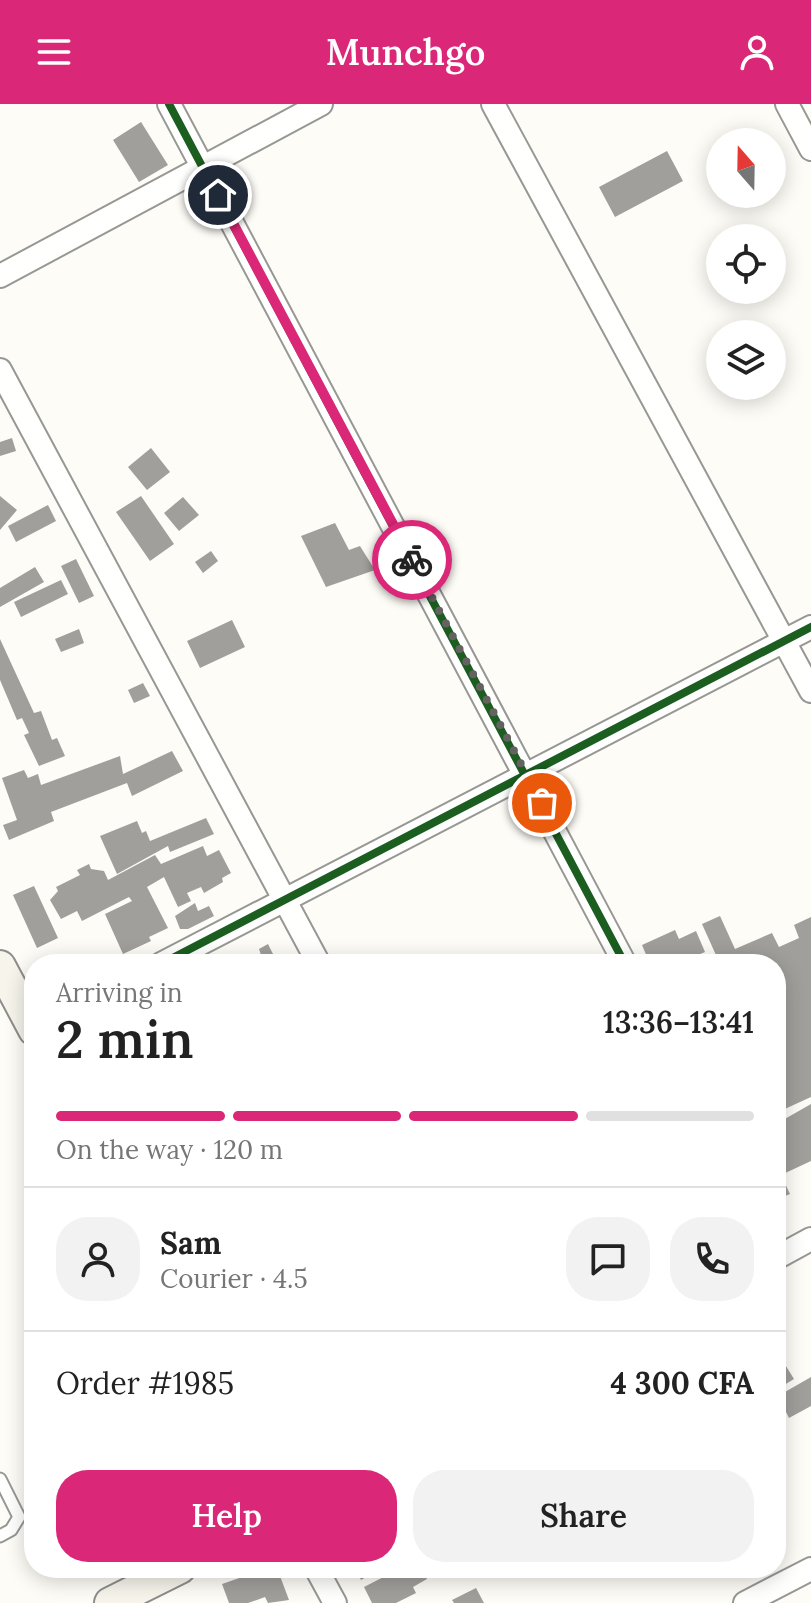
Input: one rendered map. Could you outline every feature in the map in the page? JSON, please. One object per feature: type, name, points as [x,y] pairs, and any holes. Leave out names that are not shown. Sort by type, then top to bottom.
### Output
[{"type":"street","points":[[169,104],[620,954]]},
{"type":"street","points":[[0,276],[321,104]]},
{"type":"street","points":[[493,104],[811,691]]},
{"type":"street","points":[[787,104],[811,149]]},
{"type":"street","points":[[0,370],[314,954]]},
{"type":"street","points":[[181,954],[528,777],[811,627]]},
{"type":"street","points":[[0,966],[24,1010]]},
{"type":"street","points":[[786,1252],[811,1239]]},
{"type":"street","points":[[745,1603],[811,1569]]},
{"type":"street","points":[[110,1603],[160,1578]]},
{"type":"street","points":[[321,1578],[335,1603]]},
{"type":"lane","points":[[0,1479],[19,1517],[11,1530],[0,1536]]},
{"type":"building","points":[[141,122],[168,165],[139,182],[113,140]]},
{"type":"building","points":[[667,151],[683,181],[615,217],[599,187]]},
{"type":"building","points":[[12,438],[16,451],[0,456],[0,442]]},
{"type":"building","points":[[151,448],[170,472],[147,490],[128,467]]},
{"type":"building","points":[[0,496],[17,510],[0,530]]},
{"type":"building","points":[[141,496],[174,544],[150,561],[116,512]]},
{"type":"building","points":[[183,497],[199,515],[179,531],[164,513]]},
{"type":"building","points":[[48,505],[56,521],[16,542],[8,526]]},
{"type":"building","points":[[335,523],[349,550],[360,546],[375,570],[326,587],[301,536]]},
{"type":"building","points":[[211,551],[218,561],[203,573],[195,562]]},
{"type":"building","points":[[76,559],[94,596],[79,603],[61,566]]},
{"type":"building","points":[[35,567],[44,582],[0,607],[0,588]]},
{"type":"building","points":[[61,580],[68,594],[21,617],[14,602]]},
{"type":"building","points":[[232,620],[245,647],[200,668],[187,641]]},
{"type":"building","points":[[79,629],[84,643],[61,652],[55,639]]},
{"type":"building","points":[[0,639],[34,713],[41,711],[52,740],[57,738],[65,756],[39,766],[24,735],[29,733],[22,718],[17,720],[0,680]]},
{"type":"building","points":[[143,683],[150,696],[134,703],[128,690]]},
{"type":"building","points":[[172,751],[183,771],[132,796],[127,783],[51,812],[54,821],[9,840],[3,825],[17,820],[2,778],[24,770],[28,778],[38,774],[41,785],[120,756],[123,774]]},
{"type":"building","points":[[206,818],[214,834],[170,852],[168,846],[117,874],[100,836],[137,821],[150,841]]},
{"type":"building","points":[[203,846],[207,856],[219,850],[231,873],[222,878],[223,882],[204,893],[201,887],[187,893],[191,901],[178,907],[164,877],[147,887],[168,928],[149,937],[151,941],[123,954],[105,914],[132,901],[129,897],[82,921],[77,911],[61,919],[50,900],[58,891],[56,887],[80,875],[77,870],[89,864],[91,869],[104,871],[108,880],[155,855],[161,864]]},
{"type":"building","points":[[34,886],[58,938],[37,948],[13,895]]},
{"type":"building","points":[[195,903],[198,911],[209,906],[214,916],[188,929],[180,929],[175,916]]},
{"type":"building","points":[[720,916],[735,949],[772,933],[779,947],[799,938],[794,925],[811,917],[811,1097],[786,1108],[786,954],[716,954],[702,924]]},
{"type":"building","points":[[675,930],[679,939],[696,931],[705,952],[646,954],[642,945]]},
{"type":"building","points":[[268,944],[273,954],[261,954],[259,949]]},
{"type":"building","points":[[811,1104],[811,1161],[786,1173],[786,1118]]},
{"type":"building","points":[[786,1366],[794,1379],[786,1384]]},
{"type":"building","points":[[811,1377],[811,1406],[789,1418],[786,1391]]},
{"type":"building","points":[[239,1578],[281,1578],[289,1600],[268,1603],[265,1597],[248,1603],[229,1603],[222,1584]]},
{"type":"building","points":[[382,1578],[427,1579],[413,1587],[416,1593],[396,1603],[372,1603],[364,1587]]},
{"type":"building","points":[[476,1588],[484,1603],[454,1603],[452,1600]]},
{"type":"cycle path","points":[[169,104],[620,954]]},
{"type":"cycle path","points":[[180,954],[811,627]]},
{"type":"way so far","points":[[412,560],[542,803]]},
{"type":"route","points":[[218,195],[412,560]]}]
